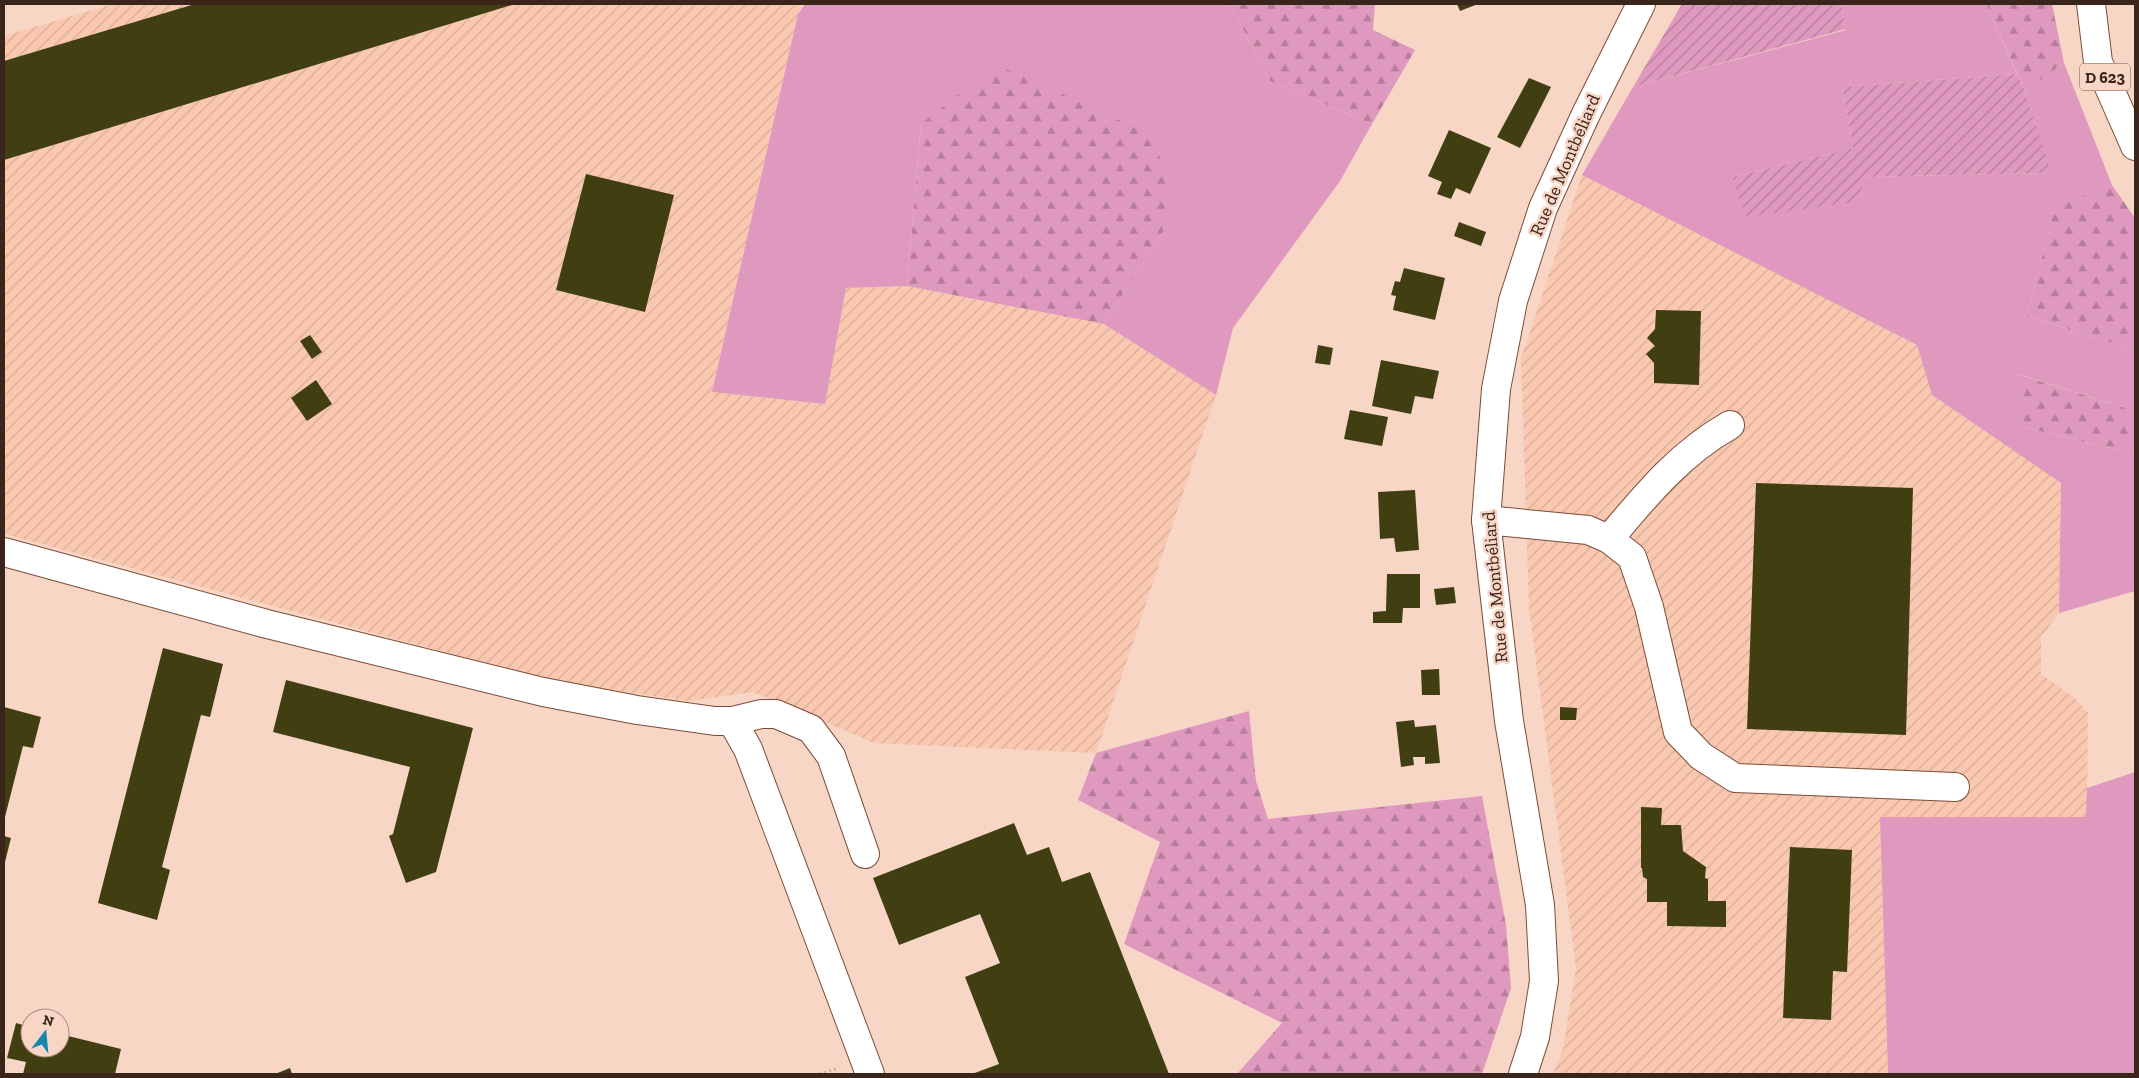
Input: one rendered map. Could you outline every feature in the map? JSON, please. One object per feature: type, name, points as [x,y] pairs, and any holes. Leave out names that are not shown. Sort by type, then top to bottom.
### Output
[{"type":"street","name":"Rue de Montbéliard","points":[[1523,1074],[1535,1037],[1544,981],[1540,905],[1509,721],[1486,520],[1496,389],[1513,301],[1543,208],[1586,114],[1641,4]]},
{"type":"street","name":"D 623","points":[[2091,4],[2098,62],[2135,146]]},
{"type":"street","points":[[1608,539],[1665,473],[1685,455],[1730,425]]},
{"type":"street","points":[[1486,520],[1588,530],[1608,539],[1632,557],[1649,607],[1678,732],[1701,756],[1735,778],[1955,787]]},
{"type":"street","points":[[4,552],[259,622],[543,692],[637,710],[715,720],[732,721],[761,714],[776,714],[811,729],[832,756],[866,854]]},
{"type":"street","points":[[732,721],[748,749],[870,1074]]},
{"type":"shaded area","points":[[113,4],[802,4],[798,14],[712,392],[825,404],[846,288],[907,286],[1104,324],[1216,395],[1096,753],[874,743],[753,692],[690,701],[557,682],[4,534],[4,36]]},
{"type":"shaded area","points":[[1582,175],[1917,345],[1932,395],[2061,483],[2059,613],[2041,637],[2041,674],[2075,698],[2088,713],[2087,817],[1880,817],[1888,1074],[1553,1074],[1563,1049],[1576,968],[1529,608],[1521,359]]},
{"type":"green space","points":[[805,4],[1230,4],[1270,81],[1372,124],[1340,181],[1233,328],[1216,395],[1104,324],[1175,213],[921,124],[907,286],[846,288],[825,404],[712,392],[798,14]]},
{"type":"green space","points":[[1230,4],[1375,4],[1373,30],[1415,50],[1372,124],[1270,81]]},
{"type":"green space","points":[[1682,4],[1841,4],[1846,29],[1633,87]]},
{"type":"green space","points":[[1841,4],[1986,4],[2017,74],[1842,87],[1853,148],[1732,177],[1862,201],[1860,177],[2050,173],[2025,91],[2064,63],[2112,185],[2055,208],[2027,316],[2135,350],[2135,411],[2018,374],[2018,426],[2135,454],[2135,591],[2059,613],[2061,483],[1932,395],[1917,345],[1582,175],[1633,87],[1846,30]]},
{"type":"green space","points":[[1986,4],[2052,4],[2064,63],[2025,91]]},
{"type":"green space","points":[[996,64],[1154,136],[1175,213],[1104,324],[907,286],[921,124]]},
{"type":"green space","points":[[2017,74],[2025,91],[2051,173],[1861,177],[1862,201],[1746,217],[1732,177],[1853,148],[1842,87]]},
{"type":"green space","points":[[2112,185],[2135,218],[2135,350],[2027,316],[2055,207]]},
{"type":"green space","points":[[2017,374],[2135,411],[2135,454],[2018,426]]},
{"type":"green space","points":[[1249,711],[1256,781],[1268,819],[1482,796],[1506,925],[1511,988],[1482,1074],[1237,1074],[1282,1023],[1124,944],[1160,842],[1078,800],[1096,753]]},
{"type":"green space","points":[[2135,772],[2135,1074],[1888,1074],[1880,817],[2086,817],[2087,788]]},
{"type":"building","points":[[195,4],[515,4],[4,160],[4,61]]},
{"type":"building","points":[[1457,4],[1478,4],[1460,11]]},
{"type":"building","points":[[1529,78],[1551,87],[1520,148],[1497,137]]},
{"type":"building","points":[[1449,130],[1491,148],[1470,194],[1456,188],[1451,199],[1437,194],[1442,182],[1428,176]]},
{"type":"building","points":[[586,174],[674,195],[645,312],[556,290]]},
{"type":"building","points":[[1459,222],[1486,232],[1481,246],[1454,236]]},
{"type":"building","points":[[1404,268],[1445,278],[1435,320],[1393,310],[1396,296],[1391,295],[1395,281],[1400,282]]},
{"type":"building","points":[[1656,310],[1701,311],[1699,385],[1654,383],[1654,363],[1646,354],[1655,346],[1647,338],[1655,329]]},
{"type":"building","points":[[310,335],[322,352],[312,359],[300,341]]},
{"type":"building","points":[[1318,345],[1333,348],[1330,365],[1315,363]]},
{"type":"building","points":[[1381,360],[1439,371],[1433,399],[1415,396],[1411,414],[1372,406]]},
{"type":"building","points":[[316,380],[332,404],[307,421],[291,398]]},
{"type":"building","points":[[1350,410],[1388,417],[1382,446],[1344,439]]},
{"type":"building","points":[[1756,483],[1913,488],[1906,735],[1747,729]]},
{"type":"building","points":[[1415,490],[1419,550],[1396,552],[1394,538],[1380,539],[1378,492]]},
{"type":"building","points":[[1387,574],[1420,574],[1420,608],[1403,608],[1402,623],[1373,623],[1373,612],[1386,611]]},
{"type":"building","points":[[1454,587],[1456,603],[1436,605],[1434,589]]},
{"type":"building","points":[[163,648],[223,664],[210,717],[201,715],[162,867],[170,870],[157,920],[98,903]]},
{"type":"building","points":[[1439,669],[1440,695],[1422,695],[1421,670]]},
{"type":"building","points":[[286,680],[473,728],[436,872],[406,883],[389,836],[393,834],[410,767],[273,732]]},
{"type":"building","points":[[4,707],[41,717],[33,748],[23,746],[4,821]]},
{"type":"building","points":[[1560,707],[1577,708],[1576,720],[1560,720]]},
{"type":"building","points":[[1414,720],[1415,727],[1436,725],[1440,763],[1425,764],[1425,757],[1413,757],[1414,765],[1401,767],[1396,722]]},
{"type":"building","points":[[1641,807],[1662,808],[1661,825],[1681,825],[1683,851],[1706,867],[1705,878],[1708,879],[1708,901],[1726,901],[1726,927],[1667,926],[1667,902],[1647,902],[1647,879],[1643,877],[1641,868]]},
{"type":"building","points":[[1014,823],[1027,855],[1049,847],[1062,882],[1090,872],[1169,1074],[972,1074],[999,1064],[965,977],[1000,963],[980,914],[899,945],[873,878]]},
{"type":"building","points":[[4,836],[11,838],[4,866]]},
{"type":"building","points":[[1790,847],[1852,850],[1847,972],[1833,971],[1831,1020],[1783,1018]]},
{"type":"building","points":[[16,1023],[20,1024],[20,1058],[70,1058],[70,1036],[121,1049],[115,1074],[23,1074],[26,1062],[7,1058]]},
{"type":"building","points":[[290,1068],[292,1074],[275,1074]]}]
